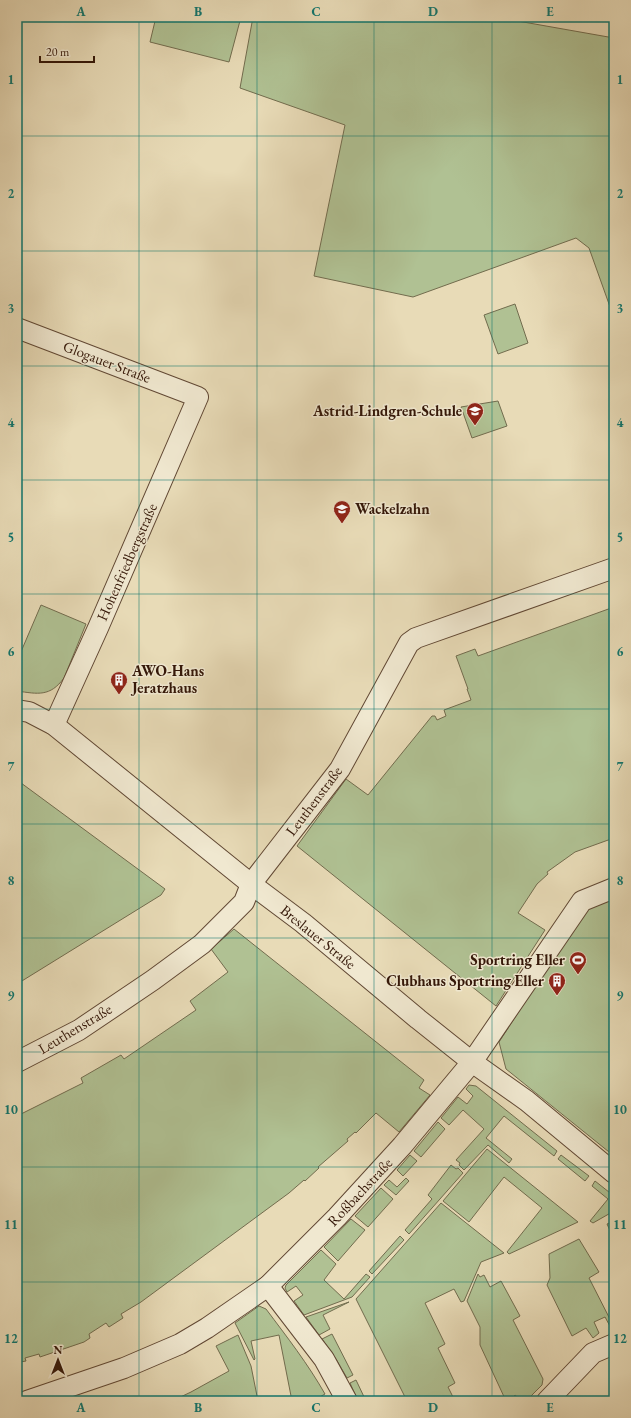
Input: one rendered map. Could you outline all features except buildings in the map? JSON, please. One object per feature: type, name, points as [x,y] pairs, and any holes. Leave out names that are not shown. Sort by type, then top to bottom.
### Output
[{"type":"street","name":"Glogauer Straße","points":[[17,328],[198,397]]},
{"type":"street","name":"Hohenfriedbergstraße","points":[[54,725],[116,587],[198,397]]},
{"type":"street","name":"Leuthenstraße","points":[[17,1062],[79,1030],[153,980],[202,944],[244,902],[251,884],[340,769],[409,643],[416,638],[614,568]]},
{"type":"street","name":"Breslauer Straße","points":[[17,710],[29,712],[54,725],[251,884],[303,923],[418,1019],[472,1062],[526,1101],[614,1173]]},
{"type":"street","name":"Roßbachstraße","points":[[27,1401],[124,1368],[180,1344],[207,1328],[268,1286],[338,1217],[402,1146],[472,1062],[582,901],[614,888]]},
{"type":"street","points":[[268,1286],[324,1359],[347,1401]]},
{"type":"street","points":[[547,1401],[594,1353],[614,1344]]},
{"type":"green space","points":[[156,17],[241,17],[229,62],[150,42]]},
{"type":"green space","points":[[253,17],[495,17],[614,38],[614,318],[589,248],[576,238],[413,297],[314,276],[345,125],[240,88]]},
{"type":"green space","points":[[515,304],[528,343],[498,354],[484,315]]},
{"type":"green space","points":[[498,401],[507,426],[472,438],[461,407]]},
{"type":"green space","points":[[41,605],[86,624],[64,678],[59,684],[43,693],[17,691],[17,661]]},
{"type":"green space","points":[[614,607],[614,848],[611,839],[575,852],[547,872],[548,874],[537,884],[518,913],[545,930],[496,1006],[297,846],[346,779],[368,795],[432,716],[435,716],[437,720],[446,716],[444,710],[471,700],[456,656],[475,649],[478,656]]},
{"type":"green space","points":[[17,780],[165,889],[161,895],[17,984]]},
{"type":"green space","name":"Sportring Eller","points":[[614,898],[614,1156],[506,1069],[499,1042],[586,908]]},
{"type":"green space","points":[[234,929],[424,1080],[419,1088],[430,1095],[399,1132],[376,1113],[356,1133],[355,1132],[347,1139],[348,1141],[318,1167],[319,1168],[305,1181],[304,1180],[289,1193],[141,1302],[121,1314],[123,1318],[109,1327],[106,1323],[89,1334],[90,1338],[84,1342],[40,1357],[39,1354],[25,1358],[26,1361],[20,1362],[17,1352],[17,1116],[83,1083],[81,1078],[121,1055],[124,1059],[196,1010],[190,1001],[228,972],[211,949]]},
{"type":"green space","points":[[469,1085],[476,1086],[557,1151],[554,1156],[504,1116],[486,1138],[512,1159],[509,1163],[488,1145],[464,1170],[459,1165],[460,1163],[456,1160],[484,1129],[463,1110],[449,1125],[441,1118],[458,1097],[467,1104],[473,1096],[466,1089]]},
{"type":"green space","points":[[438,1122],[445,1129],[421,1157],[414,1151]]},
{"type":"green space","points":[[487,1149],[578,1222],[509,1254],[507,1252],[542,1208],[504,1177],[469,1222],[443,1201]]},
{"type":"green space","points":[[410,1155],[417,1161],[403,1176],[397,1170]]},
{"type":"green space","points":[[561,1155],[589,1176],[585,1181],[558,1159]]},
{"type":"green space","points":[[451,1165],[456,1169],[458,1168],[463,1173],[409,1234],[405,1230],[432,1199],[428,1195]]},
{"type":"green space","points":[[406,1178],[409,1181],[396,1195],[384,1185],[389,1180],[397,1187]]},
{"type":"green space","points":[[595,1181],[614,1196],[614,1211],[593,1223],[590,1221],[608,1199],[592,1186]]},
{"type":"green space","points":[[381,1188],[393,1199],[368,1227],[355,1216]]},
{"type":"green space","points":[[441,1203],[504,1253],[481,1262],[464,1301],[461,1302],[454,1289],[425,1303],[445,1344],[438,1348],[455,1383],[448,1387],[455,1401],[407,1401],[356,1299]]},
{"type":"green space","points":[[351,1219],[365,1230],[338,1261],[324,1247]]},
{"type":"green space","points":[[614,1221],[614,1239],[607,1224]]},
{"type":"green space","points":[[400,1236],[404,1240],[372,1274],[369,1271]]},
{"type":"green space","points":[[579,1239],[599,1272],[589,1278],[614,1327],[611,1328],[605,1317],[594,1322],[599,1333],[593,1338],[586,1328],[572,1336],[547,1285],[550,1278],[549,1254]]},
{"type":"green space","points":[[321,1250],[336,1264],[324,1280],[344,1299],[366,1274],[370,1277],[352,1297],[304,1315],[294,1301],[303,1295],[296,1286],[287,1292],[285,1288],[286,1285]]},
{"type":"green space","points":[[478,1274],[480,1277],[484,1275],[490,1287],[501,1281],[520,1316],[513,1320],[543,1379],[542,1385],[526,1401],[522,1401],[515,1395],[509,1401],[506,1401],[480,1345],[480,1327],[467,1301]]},
{"type":"green space","points":[[349,1302],[323,1315],[330,1329],[319,1335],[306,1317]]},
{"type":"green space","points":[[259,1306],[266,1309],[312,1372],[325,1394],[316,1399],[316,1401],[292,1401],[279,1335],[251,1341],[254,1360],[235,1323]]},
{"type":"green space","points":[[332,1334],[353,1375],[347,1378],[322,1339]]},
{"type":"green space","points":[[238,1335],[251,1366],[258,1401],[172,1401],[229,1371],[216,1346]]},
{"type":"green space","points":[[356,1380],[366,1401],[358,1401],[350,1383]]},
{"type":"place","name":"Astrid-Lindgren-Schule","points":[[475,426]]},
{"type":"place","name":"Wackelzahn","points":[[342,524]]},
{"type":"place","name":"AWO-Hans Jeratzhaus","points":[[119,695]]},
{"type":"place","name":"Sportring Eller","points":[[578,975]]},
{"type":"place","name":"Clubhaus Sportring Eller","points":[[557,996]]}]
